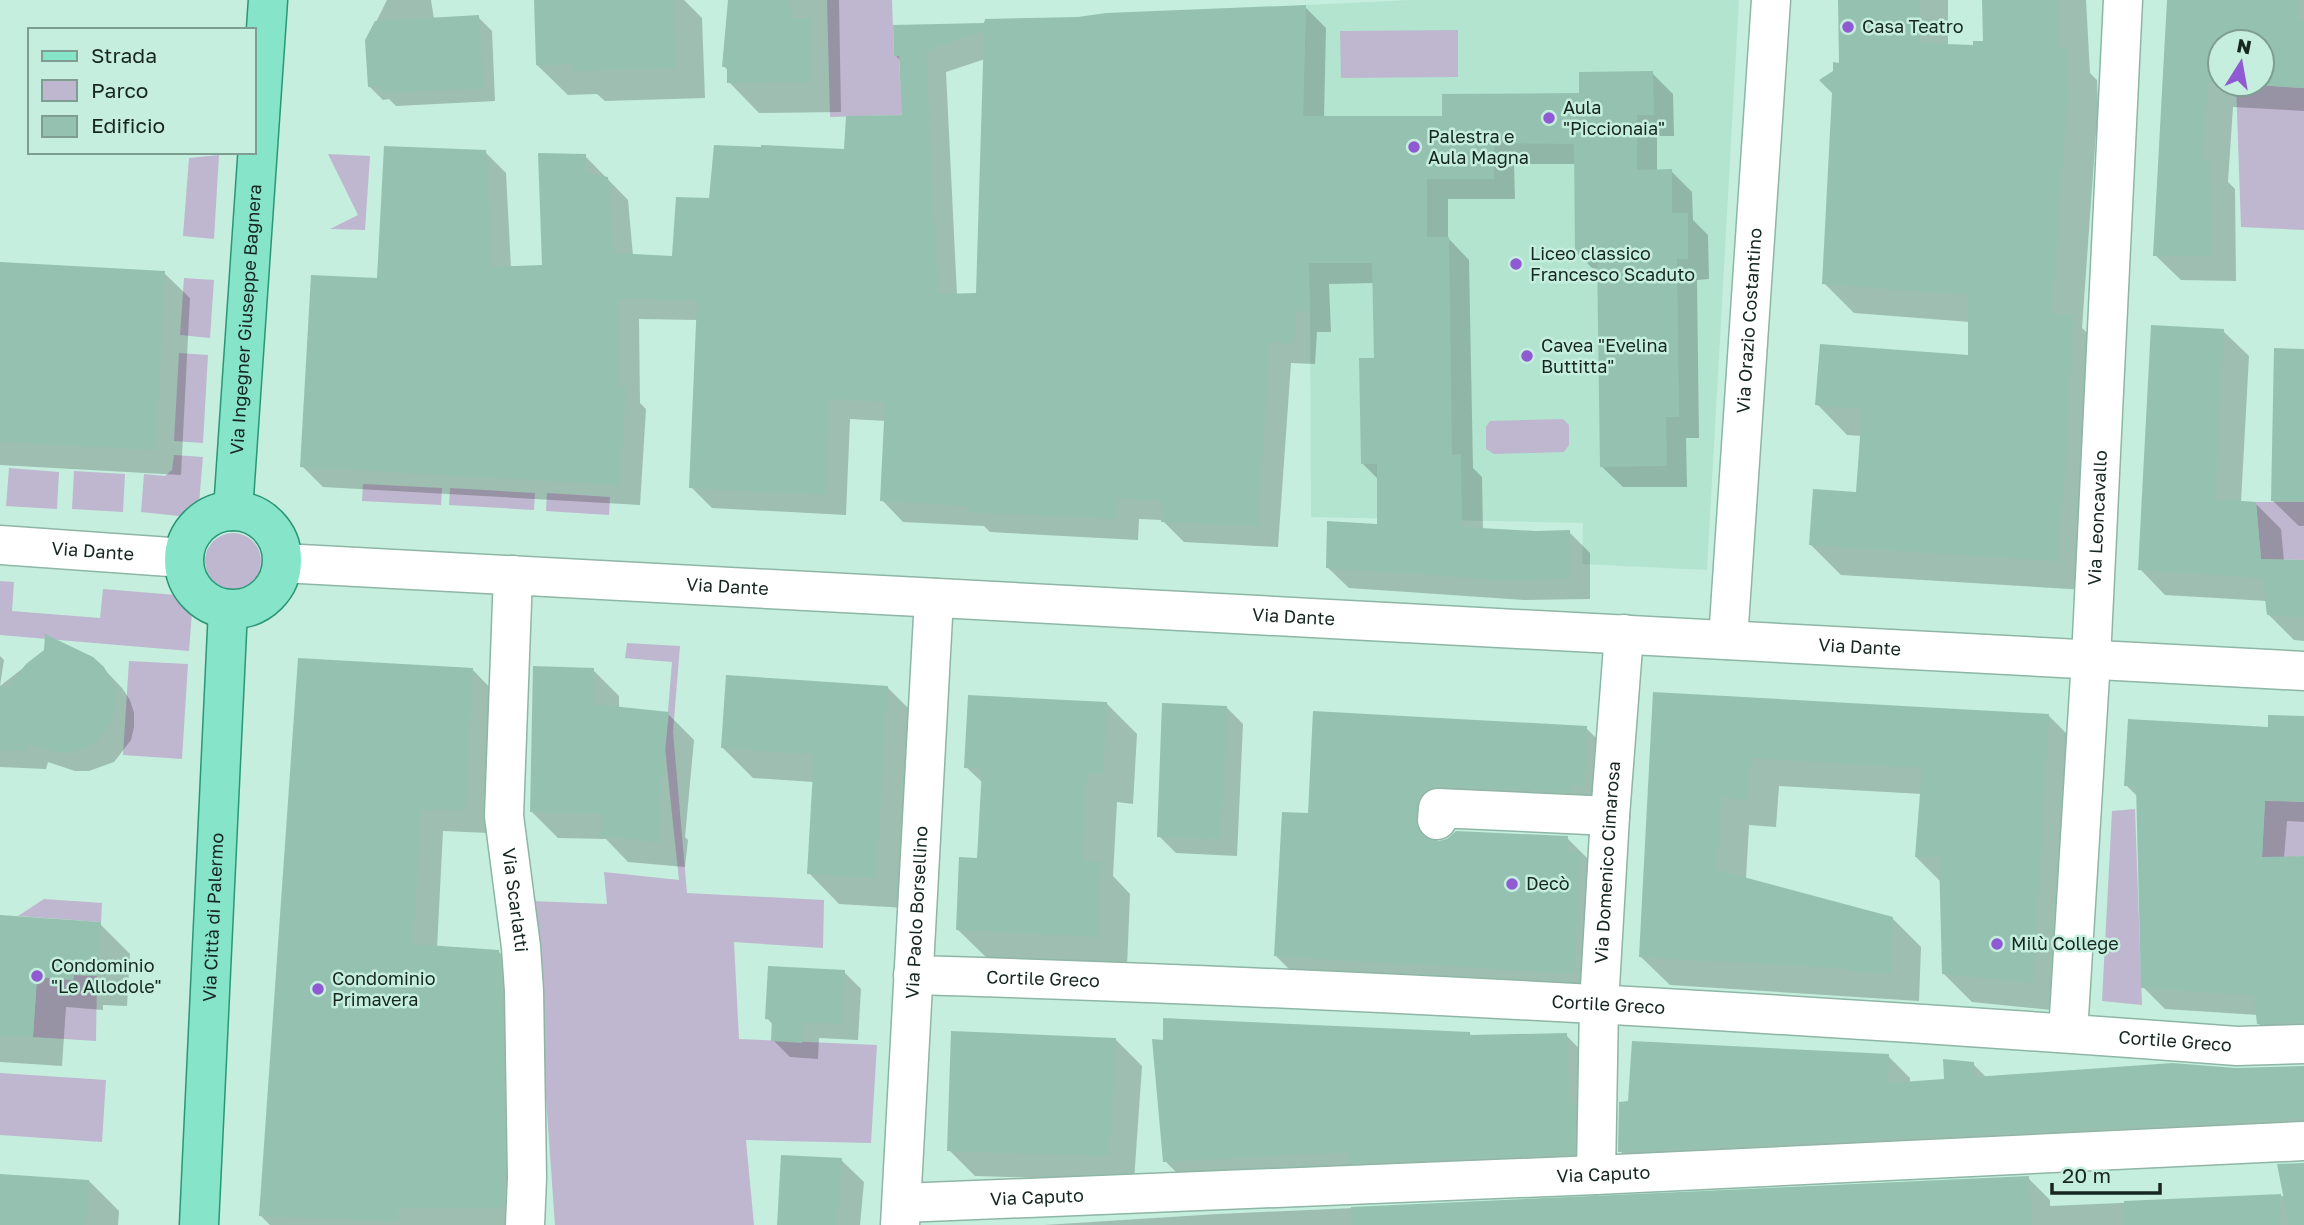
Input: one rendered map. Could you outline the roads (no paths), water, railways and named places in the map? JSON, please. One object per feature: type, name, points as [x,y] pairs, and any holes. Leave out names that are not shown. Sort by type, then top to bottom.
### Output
[{"type":"main road","name":"Via Ingegner Giuseppe Bagnera","points":[[233,511],[268,0]]},
{"type":"main road","points":[[233,511],[259,518],[269,526],[277,538],[282,563],[280,576],[265,598],[254,605],[228,609],[214,607],[193,590],[186,578],[184,551],[189,537],[207,517],[233,511]]},
{"type":"main road","name":"Via Città di Palermo","points":[[198,1225],[228,609]]},
{"type":"street","name":"Via Orazio Costantino","points":[[1728,640],[1771,0]]},
{"type":"street","name":"Via Leoncavallo","points":[[2068,1033],[2091,659],[2123,0]]},
{"type":"street","name":"Via Dante","points":[[0,545],[184,558]]},
{"type":"street","name":"Via Dante","points":[[282,563],[2304,671]]},
{"type":"street","name":"Via Scarlatti","points":[[513,575],[504,816],[524,991],[527,1178],[525,1225]]},
{"type":"street","name":"Via Paolo Borsellino","points":[[901,1214],[934,598]]},
{"type":"street","name":"Via Domenico Cimarosa","points":[[1596,1175],[1599,1004],[1624,634]]},
{"type":"street","points":[[1437,820],[1437,808],[1610,816]]},
{"type":"street","name":"Cortile Greco","points":[[913,975],[1293,988],[1599,1004],[2237,1046],[2304,1044]]},
{"type":"street","name":"Via Caputo","points":[[901,1214],[962,1213],[1596,1175],[2304,1141]]},
{"type":"place","name":"Casa Teatro","points":[[1848,27]]},
{"type":"place","name":"Aula \"Piccionaia\"","points":[[1549,118]]},
{"type":"place","name":"Palestra e Aula Magna","points":[[1414,147]]},
{"type":"place","name":"Liceo classico Francesco Scaduto","points":[[1516,264]]},
{"type":"place","name":"Cavea \"Evelina Buttitta\"","points":[[1527,356]]},
{"type":"place","name":"Decò","points":[[1512,884]]},
{"type":"place","name":"Milù College","points":[[1997,944]]},
{"type":"place","name":"Condominio \"Le Allodole\"","points":[[37,976]]},
{"type":"place","name":"Condominio Primavera","points":[[318,989]]}]
